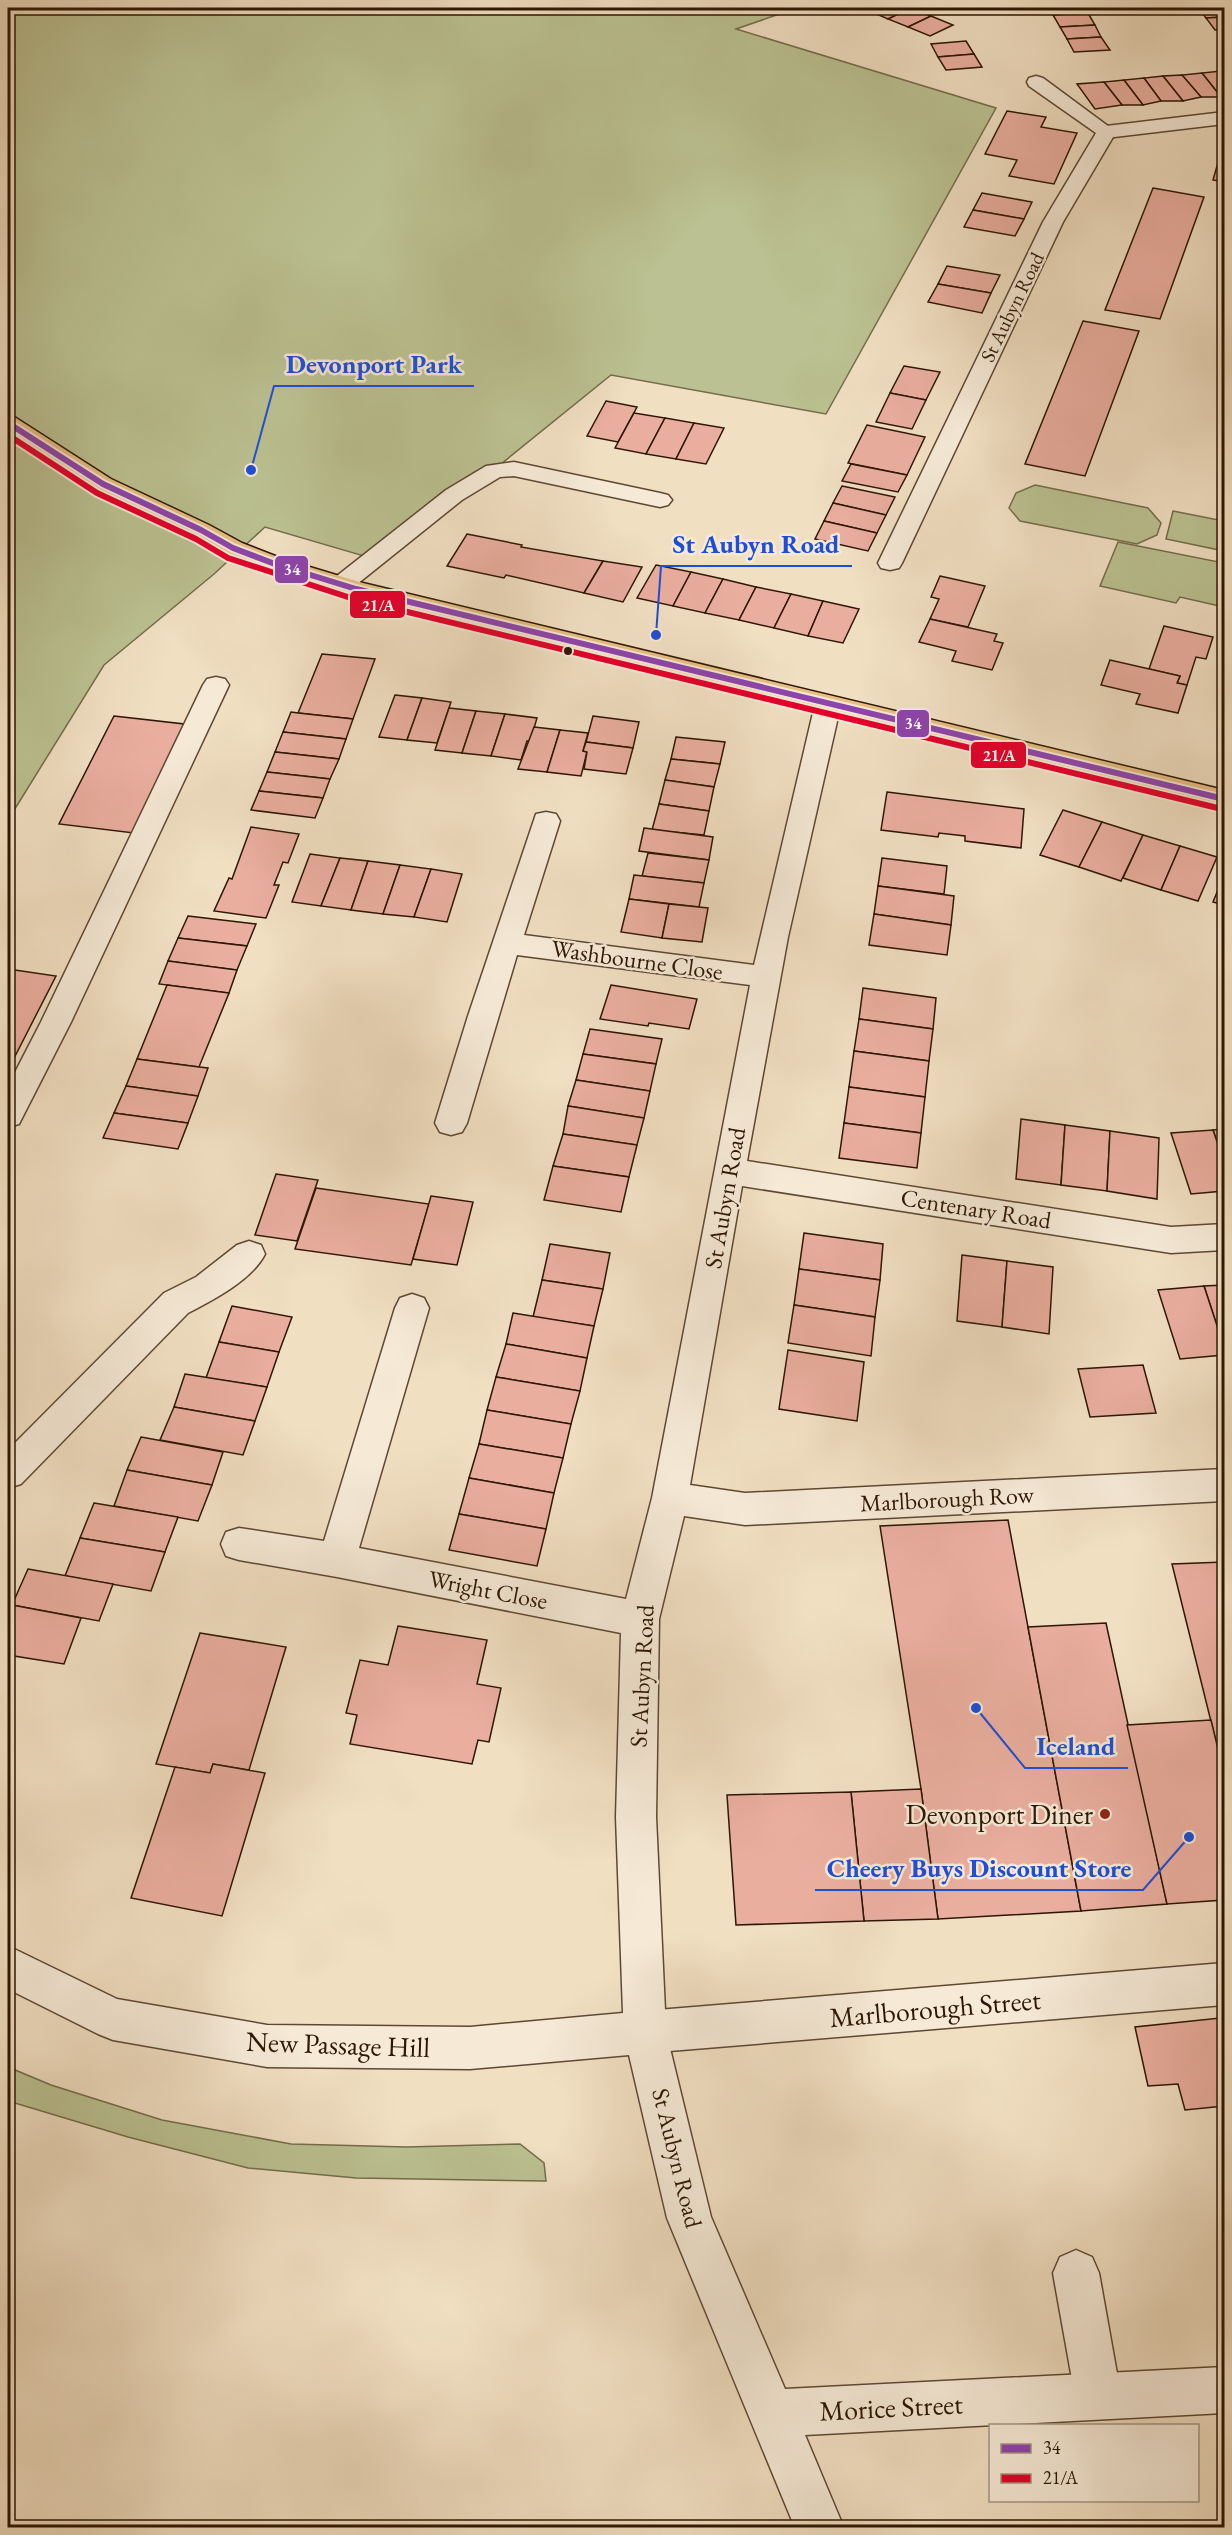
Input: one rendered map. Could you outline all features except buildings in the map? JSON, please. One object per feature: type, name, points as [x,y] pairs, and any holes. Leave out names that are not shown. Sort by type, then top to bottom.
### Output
[{"type":"main road","points":[[8,423],[103,484],[201,530],[211,538],[244,552],[342,584],[489,622],[1224,799]]},
{"type":"street","points":[[1036,82],[1106,132],[1224,118]]},
{"type":"street","name":"St Aubyn Road","points":[[890,563],[1053,222],[1106,132]]},
{"type":"street","points":[[342,584],[454,495],[494,471],[514,469],[660,500]]},
{"type":"street","points":[[8,1115],[56,1022],[216,685]]},
{"type":"street","name":"St Aubyn Road","points":[[820,2528],[689,2218],[645,2032],[636,1817],[640,1620],[670,1498],[729,1171],[767,977],[828,704]]},
{"type":"street","points":[[451,1124],[546,821]]},
{"type":"street","name":"Washbourne Close","points":[[508,943],[767,977]]},
{"type":"street","name":"Centenary Road","points":[[729,1171],[1171,1240],[1224,1237]]},
{"type":"street","points":[[8,1473],[176,1303],[208,1287],[249,1254]]},
{"type":"street","points":[[337,1560],[412,1308]]},
{"type":"street","name":"Marlborough Row","points":[[670,1498],[745,1509],[1224,1485]]},
{"type":"street","name":"Wright Close","points":[[239,1544],[337,1560],[640,1620]]},
{"type":"street","name":"New Passage Hill","points":[[8,1967],[113,2019],[267,2046],[470,2048],[645,2032]]},
{"type":"street","name":"Marlborough Street","points":[[645,2032],[1224,1984]]},
{"type":"street","points":[[1076,2272],[1098,2396]]},
{"type":"street","name":"Morice Street","points":[[772,2413],[1224,2390]]},
{"type":"green space","points":[[8,8],[797,8],[736,29],[996,108],[826,414],[611,375],[381,561],[265,527],[214,574],[104,665],[8,820]]},
{"type":"green space","points":[[1035,485],[1148,508],[1161,523],[1157,535],[1137,544],[1020,521],[1009,508],[1016,493]]},
{"type":"green space","points":[[1173,511],[1224,521],[1224,551],[1166,539]]},
{"type":"green space","points":[[1118,542],[1224,563],[1224,607],[1180,597],[1176,603],[1100,586]]},
{"type":"green space","points":[[8,2067],[51,2085],[162,2120],[291,2144],[407,2147],[520,2144],[544,2163],[546,2181],[356,2178],[248,2168],[128,2137],[8,2101]]},
{"type":"transit line","name":"34","points":[[8,423],[103,484],[201,530],[233,548],[275,564],[356,589],[1224,799]]},
{"type":"transit line","name":"21/A","points":[[8,435],[97,493],[196,539],[228,558],[272,574],[354,599],[1222,809]]},
{"type":"place","name":"Devonport Park","points":[[251,470]]},
{"type":"place","name":"St Aubyn Road","points":[[656,635]]},
{"type":"place","name":"Iceland","points":[[976,1708]]},
{"type":"place","name":"Devonport Diner","points":[[1105,1814]]},
{"type":"place","name":"Cheery Buys Discount Store","points":[[1189,1837]]}]
